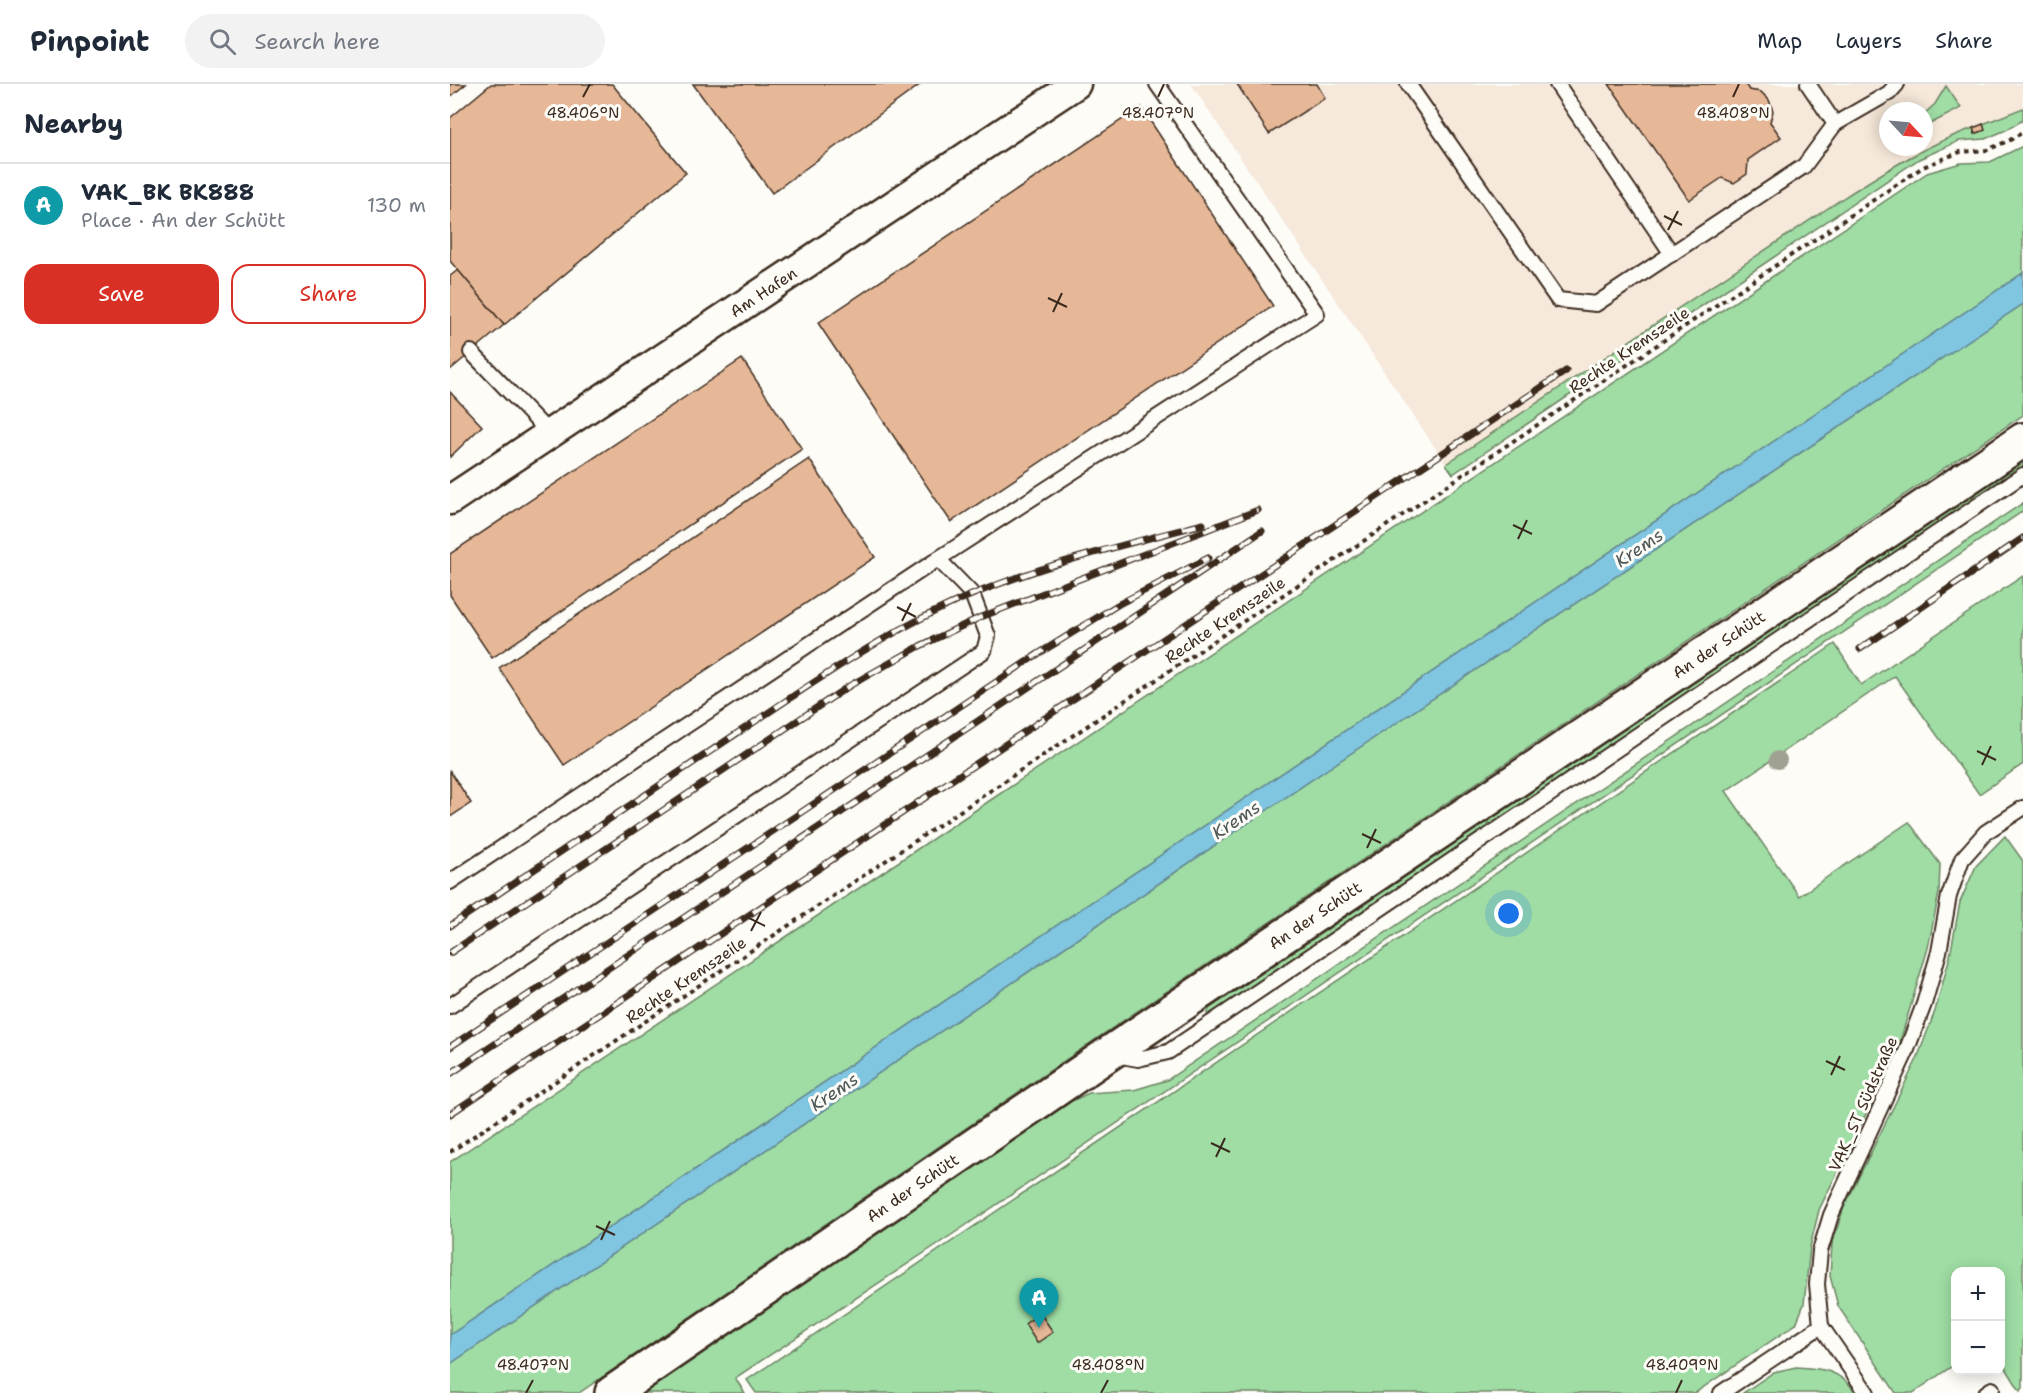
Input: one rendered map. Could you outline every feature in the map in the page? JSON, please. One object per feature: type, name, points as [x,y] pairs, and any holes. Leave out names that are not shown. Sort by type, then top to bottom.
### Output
[{"type":"street","name":"Am Hafen","points":[[450,500],[1076,84]]},
{"type":"street","name":"An der Schütt","points":[[612,1393],[1108,1054],[2023,440]]},
{"type":"lane","points":[[450,882],[938,559],[1317,314],[1157,84]]},
{"type":"lane","points":[[1408,84],[1558,300],[1596,304],[1804,166],[1835,124],[1889,93],[1897,84]]},
{"type":"lane","points":[[1557,84],[1672,254]]},
{"type":"lane","points":[[1808,84],[1835,124]]},
{"type":"lane","points":[[471,352],[550,434]]},
{"type":"lane","points":[[1108,1054],[1138,1059],[1168,1052],[2023,475]]},
{"type":"lane","points":[[450,1006],[984,651],[988,636],[972,594],[938,559]]},
{"type":"lane","name":"VAK_ST Südstraße","points":[[1821,1326],[1816,1284],[1820,1251],[1831,1215],[1906,1052],[1924,1004],[1939,952],[1949,896],[1962,859],[1986,832],[2023,807]]},
{"type":"lane","points":[[1721,1393],[1821,1326],[1867,1393]]},
{"type":"path","name":"Rechte Kremszeile","points":[[450,1152],[1923,166],[1960,152],[1987,150],[2023,132]]},
{"type":"shaded area","points":[[1191,84],[2023,84],[2023,108],[1961,132],[1933,146],[1933,102],[1879,102],[1879,156],[1914,156],[1840,200],[1446,464]]},
{"type":"green space","points":[[1946,86],[1961,108],[1933,122],[1935,104]]},
{"type":"green space","points":[[2023,108],[2023,120],[2006,130],[1985,139],[1959,141],[1933,153],[1933,146],[1956,135],[1973,128],[1975,134],[1985,130],[1983,124]]},
{"type":"green space","points":[[2023,146],[2023,273],[450,1335],[450,1162],[1927,173],[1961,163],[1990,162]]},
{"type":"green space","points":[[1913,156],[1926,156],[1453,474],[1446,464],[1840,200]]},
{"type":"green space","points":[[2023,304],[2023,415],[1096,1039],[579,1393],[450,1393],[450,1364],[1329,768]]},
{"type":"green space","points":[[2023,461],[2023,468],[1212,1014],[1207,1014],[1209,1009]]},
{"type":"green space","points":[[2023,503],[2023,511],[968,1224],[735,1378],[745,1393],[645,1393],[1072,1101],[1089,1093],[1134,1090],[1167,1080]]},
{"type":"green space","points":[[2023,576],[2023,764],[1979,794],[1895,676],[1726,791],[1799,896],[1909,822],[1940,864],[1939,893],[1928,948],[1898,1048],[1819,1210],[1810,1247],[1804,1304],[1796,1324],[1695,1393],[756,1393],[747,1380],[1835,644],[1861,685]]},
{"type":"green space","points":[[2005,836],[2023,861],[2023,1388],[2020,1391],[2005,1367],[2005,1267],[1951,1267],[1951,1367],[1913,1393],[1896,1393],[1838,1306],[1830,1276],[1832,1244],[1844,1207],[1917,1059],[1935,1011],[1950,956],[1960,902],[1976,866]]},
{"type":"green space","points":[[1796,1367],[1814,1368],[1837,1375],[1844,1379],[1856,1393],[1743,1393],[1774,1372]]},
{"type":"water","name":"Krems","points":[[2023,273],[2023,304],[1329,768],[450,1364],[450,1335]]},
{"type":"building","points":[[450,84],[466,84],[450,97]]},
{"type":"building","points":[[491,84],[612,84],[686,173],[504,325],[450,261],[450,118]]},
{"type":"building","points":[[693,84],[921,84],[772,193]]},
{"type":"building","points":[[1237,84],[1317,84],[1325,98],[1269,134]]},
{"type":"building","points":[[1609,84],[1745,84],[1749,90],[1761,92],[1769,100],[1773,111],[1770,122],[1781,137],[1748,160],[1747,174],[1734,183],[1722,178],[1689,200]]},
{"type":"building","points":[[1141,107],[1273,306],[951,522],[818,323]]},
{"type":"building","points":[[1983,124],[1985,130],[1975,134],[1973,128]]},
{"type":"building","points":[[458,270],[504,325],[450,370],[450,276]]},
{"type":"building","points":[[742,359],[802,449],[492,658],[450,595],[450,554]]},
{"type":"building","points":[[450,392],[482,426],[450,457]]},
{"type":"building","points":[[809,459],[875,557],[564,765],[499,668]]},
{"type":"building","points":[[450,771],[471,803],[450,817]]},
{"type":"building","points":[[1040,1313],[1053,1332],[1037,1343],[1025,1324]]},
{"type":"railway","points":[[450,1114],[1566,371]]},
{"type":"railway","points":[[450,953],[849,686],[920,646],[981,617],[1258,510]]},
{"type":"railway","points":[[450,926],[736,734],[881,640],[942,608],[1002,583],[1087,555],[1203,524]]},
{"type":"railway","points":[[450,1074],[1262,531]]},
{"type":"railway","points":[[1860,649],[2023,538]]},
{"type":"railway","points":[[450,1047],[1038,654],[1119,604],[1208,558]]},
{"type":"place","name":"VAK_BK BK888","points":[[1039,1328]]}]
